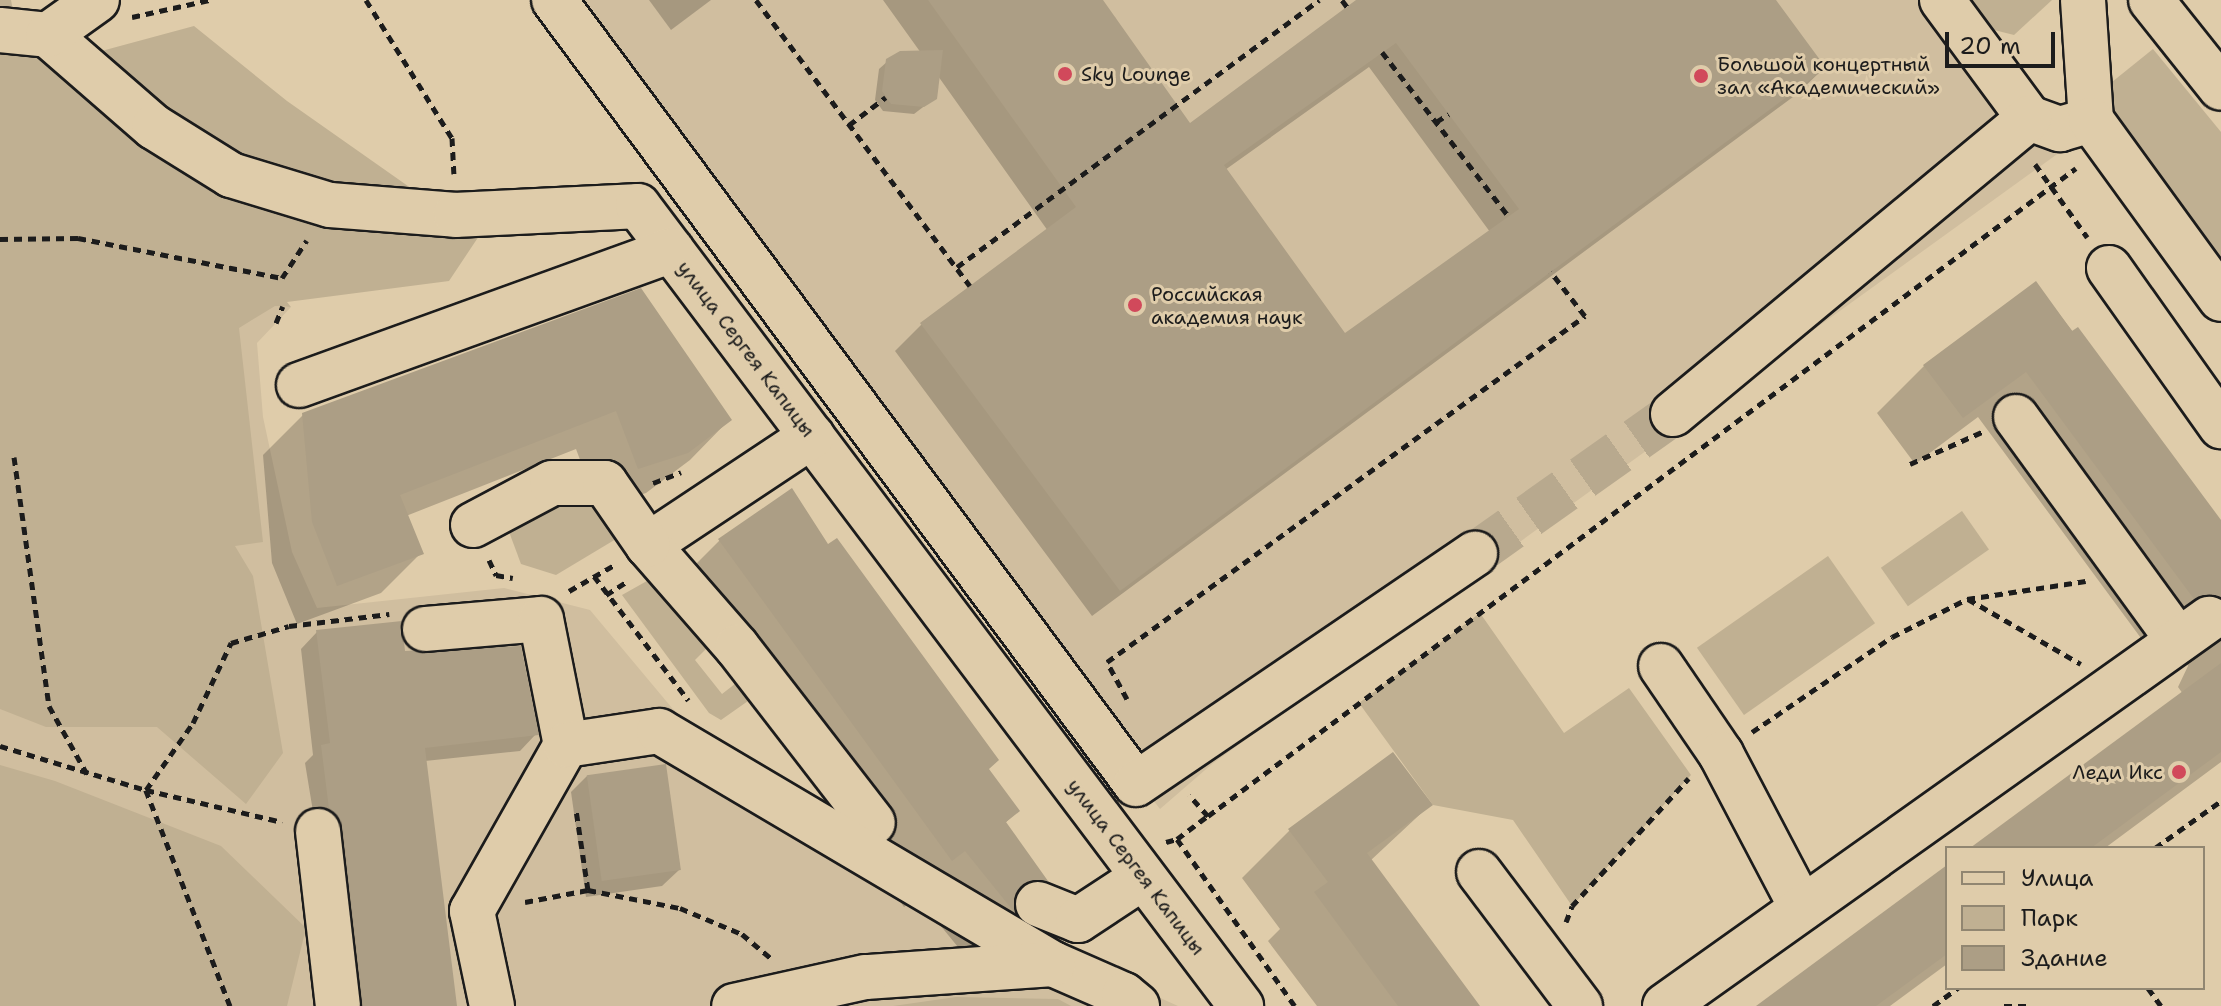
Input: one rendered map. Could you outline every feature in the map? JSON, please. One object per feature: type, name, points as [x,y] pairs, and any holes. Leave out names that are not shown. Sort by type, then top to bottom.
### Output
[{"type":"street","points":[[0,30],[48,35],[97,0]]},
{"type":"street","points":[[554,0],[1149,774]]},
{"type":"street","points":[[1942,0],[2029,118],[2060,129],[2100,132]]},
{"type":"street","points":[[2083,0],[2100,132],[2221,299]]},
{"type":"street","points":[[2151,0],[2221,88]]},
{"type":"street","name":"улица Сергея Капицы","points":[[48,35],[154,127],[231,175],[330,205],[456,215],[638,206],[1241,1006]]},
{"type":"street","points":[[1673,414],[2029,118]]},
{"type":"street","points":[[299,385],[671,250]]},
{"type":"street","points":[[2102,258],[2221,426]]},
{"type":"street","points":[[1665,1006],[2194,629],[2131,575],[2016,417]]},
{"type":"street","points":[[648,545],[812,436]]},
{"type":"street","points":[[473,525],[552,483],[605,483],[648,545],[737,647],[873,823]]},
{"type":"street","points":[[1117,840],[1149,774],[1475,554]]},
{"type":"street","points":[[425,629],[541,619],[566,745],[472,911],[492,1006]]},
{"type":"street","points":[[1661,666],[1721,754],[1802,908]]},
{"type":"street","points":[[566,745],[659,731],[1053,964],[1124,995],[1137,1006]]},
{"type":"street","points":[[318,831],[338,1006]]},
{"type":"street","points":[[1479,872],[1580,1006]]},
{"type":"street","points":[[1038,904],[1078,920],[1142,878]]},
{"type":"street","points":[[734,1006],[806,987],[865,977],[1053,964]]},
{"type":"path","points":[[366,0],[452,138],[456,215]]},
{"type":"path","points":[[756,0],[970,286]]},
{"type":"path","points":[[957,267],[1319,0]]},
{"type":"path","points":[[1342,0],[1347,7]]},
{"type":"path","points":[[1382,52],[1509,217]]},
{"type":"path","points":[[849,125],[886,97]]},
{"type":"path","points":[[1436,122],[1449,114]]},
{"type":"path","points":[[1177,839],[2052,186],[2100,132]]},
{"type":"path","points":[[2052,186],[2102,258]]},
{"type":"path","points":[[0,239],[78,238],[282,278],[330,205]]},
{"type":"path","points":[[1208,816],[1149,774],[1107,662],[1585,316],[1551,272]]},
{"type":"path","points":[[276,323],[283,306]]},
{"type":"path","points":[[1910,464],[2016,417]]},
{"type":"path","points":[[14,457],[49,706],[87,774]]},
{"type":"path","points":[[473,525],[496,575],[526,581]]},
{"type":"path","points":[[555,588],[570,591],[648,545]]},
{"type":"path","points":[[1549,963],[1572,906],[1691,775],[1892,637],[1967,599],[2131,575]]},
{"type":"path","points":[[594,576],[693,706]]},
{"type":"path","points":[[1967,599],[2116,684]]},
{"type":"path","points":[[146,790],[193,723],[231,643],[289,626],[405,612],[425,629]]},
{"type":"path","points":[[0,746],[146,790],[318,831]]},
{"type":"path","points":[[146,790],[230,1006]]},
{"type":"path","points":[[2158,846],[2221,801]]},
{"type":"path","points":[[574,803],[588,890]]},
{"type":"path","points":[[472,911],[588,890],[680,908],[742,934],[806,987]]},
{"type":"path","points":[[1933,1006],[1955,990]]},
{"type":"path","points":[[2004,1006],[2030,1006]]},
{"type":"shaded area","points":[[541,0],[1969,0],[2074,142],[1212,764],[1160,809]]},
{"type":"shaded area","points":[[0,288],[291,307],[257,343],[263,417],[292,552],[317,608],[504,588],[590,610],[682,720],[1006,928],[1178,1006],[0,1006]]},
{"type":"green space","points":[[0,0],[11,0],[18,38],[46,66],[194,26],[287,101],[479,236],[449,281],[287,302],[291,307],[275,306],[239,328],[263,542],[235,546],[253,576],[283,753],[246,804],[157,727],[46,727],[0,709]]},
{"type":"green space","points":[[1969,0],[2052,0],[2014,35],[1994,30]]},
{"type":"green space","points":[[2153,49],[2221,132],[2221,299],[2091,120],[2112,82]]},
{"type":"green space","points":[[585,495],[616,539],[556,575],[521,564],[508,529]]},
{"type":"green space","points":[[1962,511],[1989,550],[1908,606],[1881,568]]},
{"type":"green space","points":[[1828,556],[1875,623],[1744,715],[1697,648]]},
{"type":"green space","points":[[654,577],[712,643],[695,660],[722,694],[740,680],[750,683],[748,701],[721,720],[709,713],[622,595]]},
{"type":"green space","points":[[1480,613],[1564,733],[1629,688],[1691,775],[1572,906],[1513,820],[1433,805],[1359,703]]},
{"type":"green space","points":[[0,765],[55,781],[221,846],[306,928],[287,1006],[0,1006]]},
{"type":"green space","points":[[956,997],[1058,999],[1071,1006],[893,1006]]},
{"type":"building","name":"Российская академия наук","points":[[928,0],[1103,0],[1190,123],[1356,0],[1776,0],[1826,68],[1120,591],[920,323],[1076,207]],"holes":[[[1396,43],[1519,209],[1345,333],[1224,165]]]},
{"type":"building","points":[[943,50],[937,99],[924,107],[891,104],[882,91],[886,59],[900,51]]},
{"type":"building","points":[[2036,281],[2072,331],[2078,327],[2221,520],[2221,597],[2207,594],[2194,599],[2026,372],[1963,418],[1923,365]]},
{"type":"building","points":[[641,288],[732,420],[688,453],[638,469],[616,411],[400,495],[424,554],[337,586],[312,522],[302,413]]},
{"type":"building","points":[[792,488],[828,544],[837,538],[999,760],[989,769],[1020,811],[1006,822],[1048,881],[1022,885],[1015,895],[1015,913],[965,851],[952,861],[718,539]]},
{"type":"building","points":[[402,621],[405,651],[521,646],[539,735],[425,748],[457,1006],[363,1006],[343,828],[329,809],[321,745],[330,743],[316,630]]},
{"type":"building","points":[[2221,663],[2221,752],[2094,846],[1973,846]]},
{"type":"building","points":[[1393,752],[1433,805],[1367,853],[1480,1006],[1398,1006],[1314,892],[1328,882],[1288,829]]},
{"type":"building","points":[[666,764],[681,870],[602,881],[587,775]]},
{"type":"building","points":[[1945,866],[1945,955],[1876,1006],[1756,1006]]},
{"type":"tunnel","points":[[1475,554],[1673,414]]},
{"type":"place","name":"Sky Lounge","points":[[1065,74]]},
{"type":"place","name":"Большой концертный зал «Академический»","points":[[1701,76]]},
{"type":"place","name":"Российская академия наук","points":[[1135,305]]},
{"type":"place","name":"Леди Икс","points":[[2179,772]]}]
